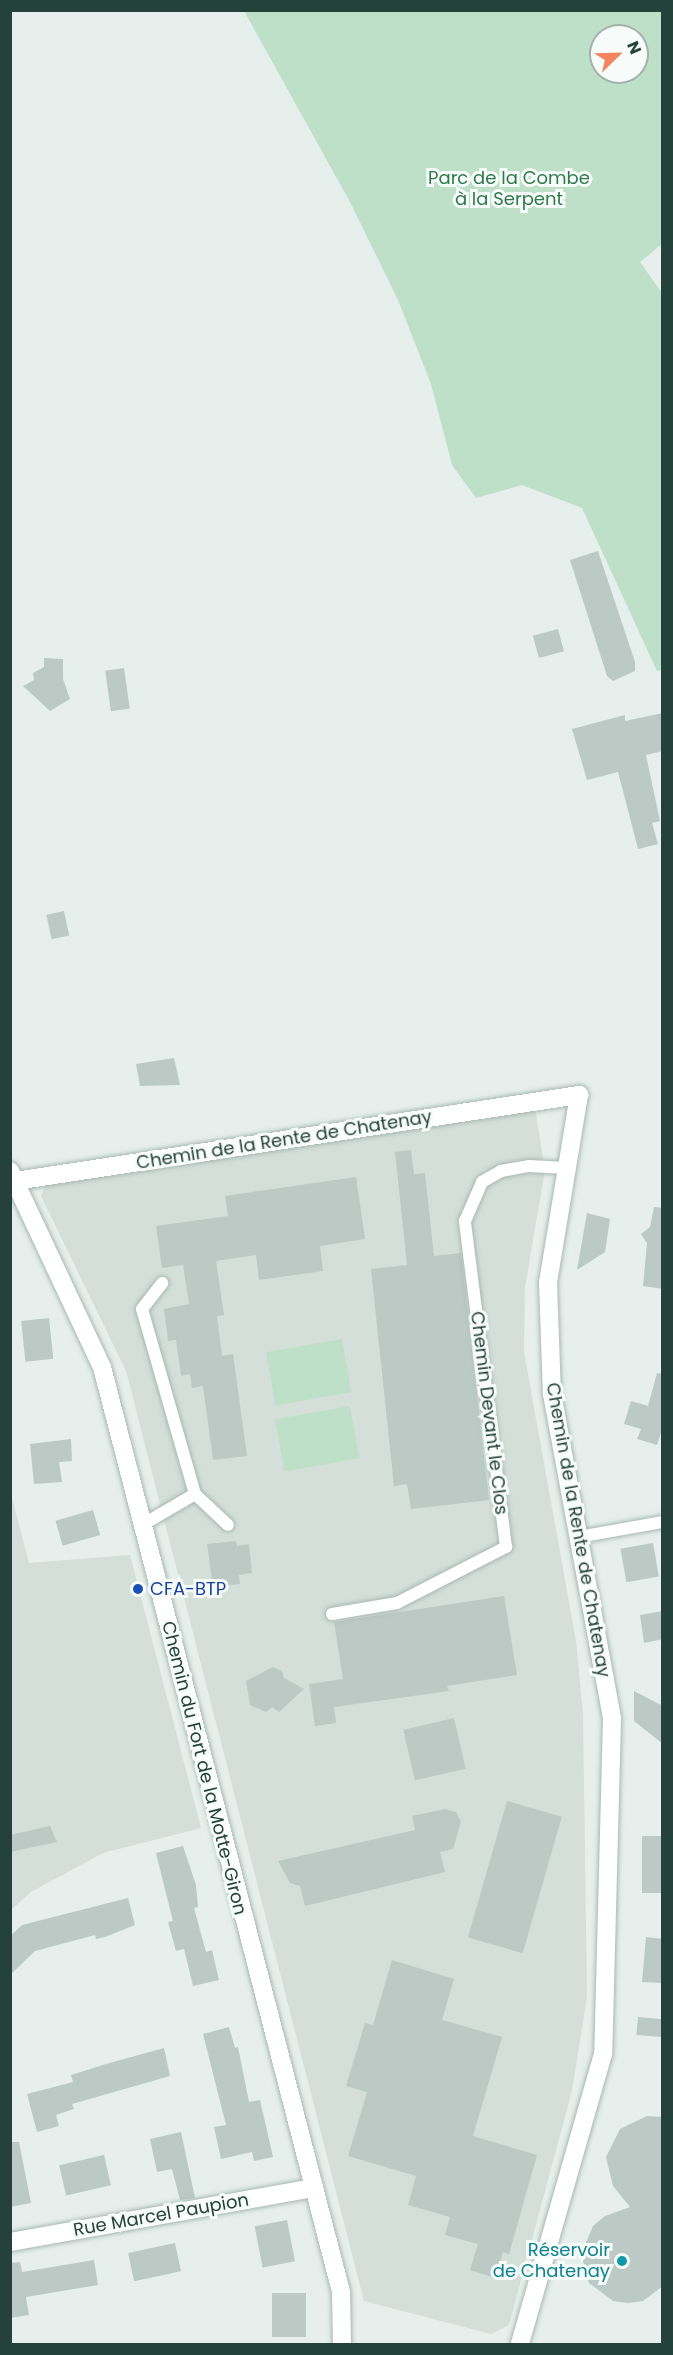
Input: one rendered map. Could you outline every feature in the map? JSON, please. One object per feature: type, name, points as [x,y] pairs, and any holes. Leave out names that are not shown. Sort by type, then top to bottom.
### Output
[{"type":"street","name":"Chemin de la Rente de Chatenay","points":[[13,1176],[579,1095],[548,1293],[552,1394],[612,1719],[603,2054],[520,2344]]},
{"type":"street","name":"Chemin du Fort de la Motte-Giron","points":[[13,1176],[102,1367],[312,2188],[341,2292],[342,2344]]},
{"type":"street","name":"Rue Marcel Paupion","points":[[10,2242],[312,2188]]},
{"type":"lane","name":"Chemin Devant le Clos","points":[[332,1614],[397,1603],[506,1547],[465,1221],[482,1182],[501,1171],[530,1167],[566,1168]]},
{"type":"lane","points":[[162,1283],[142,1309],[195,1494],[228,1525]]},
{"type":"lane","points":[[142,1525],[195,1494]]},
{"type":"lane","points":[[578,1537],[663,1522]]},
{"type":"shaded area","points":[[535,1108],[545,1170],[525,1287],[524,1352],[576,1641],[583,1714],[587,1997],[572,2091],[509,2325],[491,2334],[364,2301],[126,1371],[41,1196],[47,1181]]},
{"type":"shaded area","points":[[10,1490],[29,1563],[130,1555],[201,1828],[103,1853],[31,1892],[11,1910]]},
{"type":"green space","name":"Parc de la Combe à la Serpent","points":[[244,11],[662,11],[662,244],[640,262],[662,293],[662,670],[657,671],[582,508],[522,485],[476,498],[452,465],[431,384],[398,300],[350,202]]},
{"type":"green space","points":[[342,1339],[351,1392],[276,1406],[266,1352]]},
{"type":"green space","points":[[350,1406],[359,1458],[284,1471],[275,1419]]},
{"type":"building","points":[[598,551],[635,662],[635,671],[613,681],[607,676],[570,560]]},
{"type":"building","points":[[558,629],[564,651],[539,658],[533,636]]},
{"type":"building","points":[[44,658],[63,659],[63,679],[70,699],[50,711],[23,686],[34,680],[33,673],[44,667]]},
{"type":"building","points":[[124,668],[130,709],[111,711],[105,671]]},
{"type":"building","points":[[663,713],[663,751],[646,755],[660,821],[652,823],[658,844],[638,849],[618,772],[587,780],[572,729],[625,715],[625,721]]},
{"type":"building","points":[[64,911],[69,935],[52,939],[46,915]]},
{"type":"building","points":[[174,1058],[180,1085],[140,1086],[136,1064]]},
{"type":"building","points":[[411,1150],[414,1174],[425,1173],[434,1256],[461,1253],[489,1500],[411,1509],[407,1484],[394,1486],[371,1269],[407,1265],[395,1152]]},
{"type":"building","points":[[356,1177],[365,1239],[320,1246],[323,1271],[259,1280],[256,1255],[216,1261],[224,1315],[217,1316],[222,1356],[233,1354],[247,1456],[213,1460],[203,1386],[192,1388],[190,1374],[181,1376],[176,1340],[168,1341],[164,1309],[189,1304],[183,1265],[162,1268],[156,1226],[228,1216],[225,1196]]},
{"type":"building","points":[[654,1207],[663,1208],[663,1289],[643,1286],[647,1243],[641,1234],[650,1227]]},
{"type":"building","points":[[587,1213],[610,1219],[605,1252],[577,1270]]},
{"type":"building","points":[[49,1318],[53,1359],[25,1362],[21,1321]]},
{"type":"building","points":[[657,1373],[663,1374],[663,1426],[657,1445],[637,1439],[641,1429],[624,1424],[631,1401],[648,1406]]},
{"type":"building","points":[[71,1439],[72,1461],[59,1462],[62,1482],[34,1484],[30,1444]]},
{"type":"building","points":[[93,1510],[100,1535],[63,1546],[56,1521]]},
{"type":"building","points":[[236,1541],[237,1546],[249,1544],[252,1573],[239,1575],[240,1584],[213,1587],[207,1544]]},
{"type":"building","points":[[653,1543],[659,1576],[626,1582],[621,1549]]},
{"type":"building","points":[[504,1596],[517,1675],[447,1686],[449,1691],[334,1707],[336,1723],[315,1726],[309,1684],[343,1679],[334,1622]]},
{"type":"building","points":[[663,1611],[663,1639],[644,1643],[640,1615]]},
{"type":"building","points":[[273,1667],[282,1671],[284,1678],[304,1689],[279,1712],[272,1707],[266,1712],[250,1705],[246,1681]]},
{"type":"building","points":[[634,1691],[663,1706],[663,1744],[634,1721]]},
{"type":"building","points":[[454,1718],[466,1769],[415,1780],[403,1730]]},
{"type":"building","points":[[507,1801],[562,1817],[523,1953],[468,1937]]},
{"type":"building","points":[[445,1809],[456,1812],[461,1822],[453,1849],[440,1852],[445,1872],[305,1906],[300,1886],[290,1883],[278,1861],[415,1830],[412,1816]]},
{"type":"building","points":[[50,1826],[57,1842],[10,1852],[10,1835]]},
{"type":"building","points":[[642,1836],[662,1836],[662,1893],[642,1893]]},
{"type":"building","points":[[183,1846],[196,1885],[198,1907],[194,1908],[206,1952],[212,1950],[219,1980],[193,1986],[184,1949],[176,1951],[168,1922],[173,1921],[156,1853]]},
{"type":"building","points":[[128,1898],[135,1925],[105,1937],[96,1939],[95,1935],[35,1951],[10,1975],[10,1936],[22,1925]]},
{"type":"building","points":[[646,1937],[663,1939],[663,1983],[642,1982]]},
{"type":"building","points":[[392,1960],[454,1979],[442,2020],[502,2037],[473,2136],[537,2155],[509,2254],[503,2252],[495,2278],[470,2270],[478,2244],[445,2235],[450,2217],[408,2205],[416,2176],[348,2156],[367,2092],[346,2086],[365,2023],[373,2025]]},
{"type":"building","points":[[638,2017],[662,2019],[661,2037],[636,2035]]},
{"type":"building","points":[[229,2027],[235,2048],[238,2047],[249,2102],[260,2100],[273,2157],[254,2161],[252,2152],[221,2159],[214,2127],[226,2125],[203,2034]]},
{"type":"building","points":[[164,2048],[170,2076],[72,2104],[74,2109],[56,2115],[59,2126],[37,2132],[27,2094],[73,2082],[71,2075]]},
{"type":"building","points":[[647,2116],[662,2117],[663,2286],[643,2301],[628,2303],[613,2301],[589,2283],[581,2254],[593,2226],[605,2216],[630,2207],[613,2186],[606,2157],[620,2129]]},
{"type":"building","points":[[181,2132],[195,2198],[180,2200],[172,2169],[157,2172],[150,2139]]},
{"type":"building","points":[[10,2142],[19,2142],[31,2203],[10,2207]]},
{"type":"building","points":[[104,2155],[111,2185],[66,2196],[59,2165]]},
{"type":"building","points":[[287,2220],[295,2261],[263,2268],[255,2226]]},
{"type":"building","points":[[175,2243],[181,2271],[134,2281],[128,2253]]},
{"type":"building","points":[[94,2260],[98,2285],[26,2297],[29,2315],[10,2318],[10,2263],[20,2262],[22,2272]]},
{"type":"building","points":[[272,2293],[306,2293],[306,2337],[272,2337]]},
{"type":"place","name":"CFA-BTP","points":[[138,1589]]},
{"type":"place","name":"Réservoir de Chatenay","points":[[622,2261]]}]
